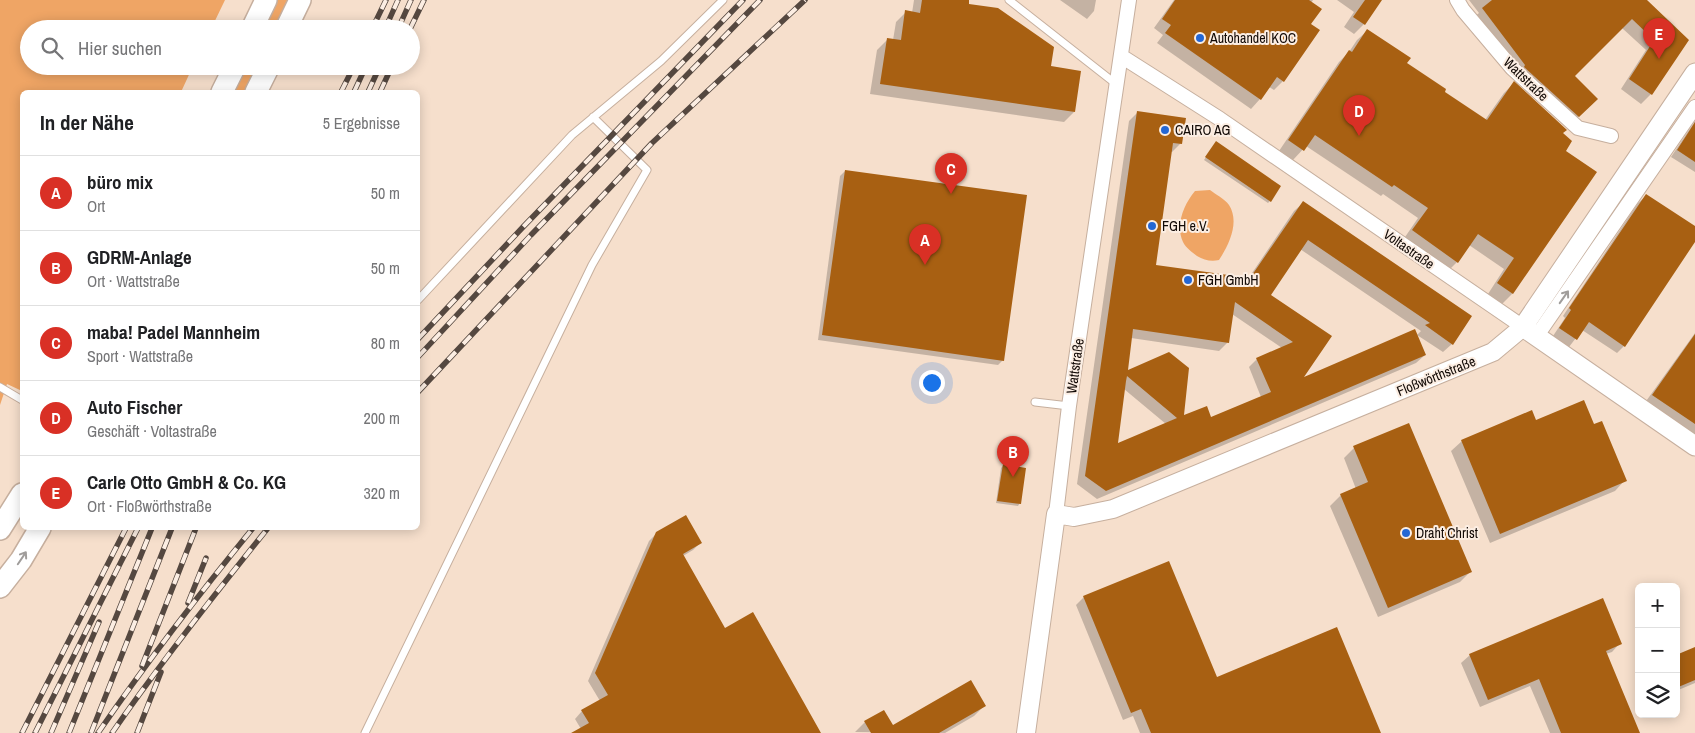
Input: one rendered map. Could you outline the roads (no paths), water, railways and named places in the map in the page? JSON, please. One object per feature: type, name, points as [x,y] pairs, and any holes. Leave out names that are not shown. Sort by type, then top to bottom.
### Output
[{"type":"main road","points":[[256,20],[266,0]]},
{"type":"main road","points":[[290,20],[300,0]]},
{"type":"main road","name":"Floßwörthstraße","points":[[1530,332],[1632,165],[1695,73]]},
{"type":"main road","points":[[223,90],[230,75]]},
{"type":"main road","points":[[257,90],[264,75]]},
{"type":"main road","name":"Voltastraße","points":[[1530,332],[1695,446]]},
{"type":"main road","points":[[0,529],[20,497]]},
{"type":"main road","points":[[0,587],[21,560],[39,530]]},
{"type":"street","name":"Wattstraße","points":[[1026,733],[1069,406],[1129,0]]},
{"type":"street","name":"Wattstraße","points":[[1457,0],[1463,10],[1512,68],[1578,128],[1611,136]]},
{"type":"street","name":"Voltastraße","points":[[1120,56],[1220,119],[1530,332]]},
{"type":"street","name":"Floßwörthstraße","points":[[1056,514],[1074,517],[1113,509],[1493,352],[1530,332],[1653,168],[1695,107]]},
{"type":"lane","points":[[420,298],[572,135],[660,61],[723,0]]},
{"type":"lane","points":[[1009,0],[1116,84]]},
{"type":"lane","points":[[365,733],[592,265],[647,170],[593,117]]},
{"type":"lane","points":[[0,387],[20,399]]},
{"type":"lane","points":[[1035,402],[1069,406]]},
{"type":"railway","points":[[376,20],[386,0]]},
{"type":"railway","points":[[389,20],[398,0]]},
{"type":"railway","points":[[402,20],[411,0]]},
{"type":"railway","points":[[414,20],[424,0]]},
{"type":"railway","points":[[420,337],[523,227],[743,0]]},
{"type":"railway","points":[[420,355],[531,235],[760,0]]},
{"type":"railway","points":[[420,390],[652,143],[805,0]]},
{"type":"railway","points":[[342,90],[350,75]]},
{"type":"railway","points":[[355,90],[362,75]]},
{"type":"railway","points":[[369,90],[376,75]]},
{"type":"railway","points":[[381,90],[388,75]]},
{"type":"railway","points":[[22,733],[125,530]]},
{"type":"railway","points":[[35,733],[137,530]]},
{"type":"railway","points":[[69,733],[151,530]]},
{"type":"railway","points":[[91,733],[171,530]]},
{"type":"railway","points":[[142,666],[195,530]]},
{"type":"railway","points":[[98,733],[135,680],[251,530]]},
{"type":"railway","points":[[112,733],[149,680],[266,530]]},
{"type":"railway","points":[[188,603],[206,558]]},
{"type":"railway","points":[[51,733],[99,622]]},
{"type":"railway","points":[[137,733],[161,672]]},
{"type":"place","name":"Autohandel KOC","points":[[1200,38]]},
{"type":"place","name":"Carle Otto GmbH & Co. KG","points":[[1659,59]]},
{"type":"place","name":"CAIRO AG","points":[[1165,130]]},
{"type":"place","name":"Auto Fischer","points":[[1359,136]]},
{"type":"place","name":"maba! Padel Mannheim","points":[[951,194]]},
{"type":"place","name":"FGH e.V.","points":[[1152,226]]},
{"type":"place","name":"büro mix","points":[[925,265]]},
{"type":"place","name":"FGH GmbH","points":[[1188,280]]},
{"type":"place","name":"GDRM-Anlage","points":[[1013,477]]},
{"type":"place","name":"Draht Christ","points":[[1406,533]]}]
